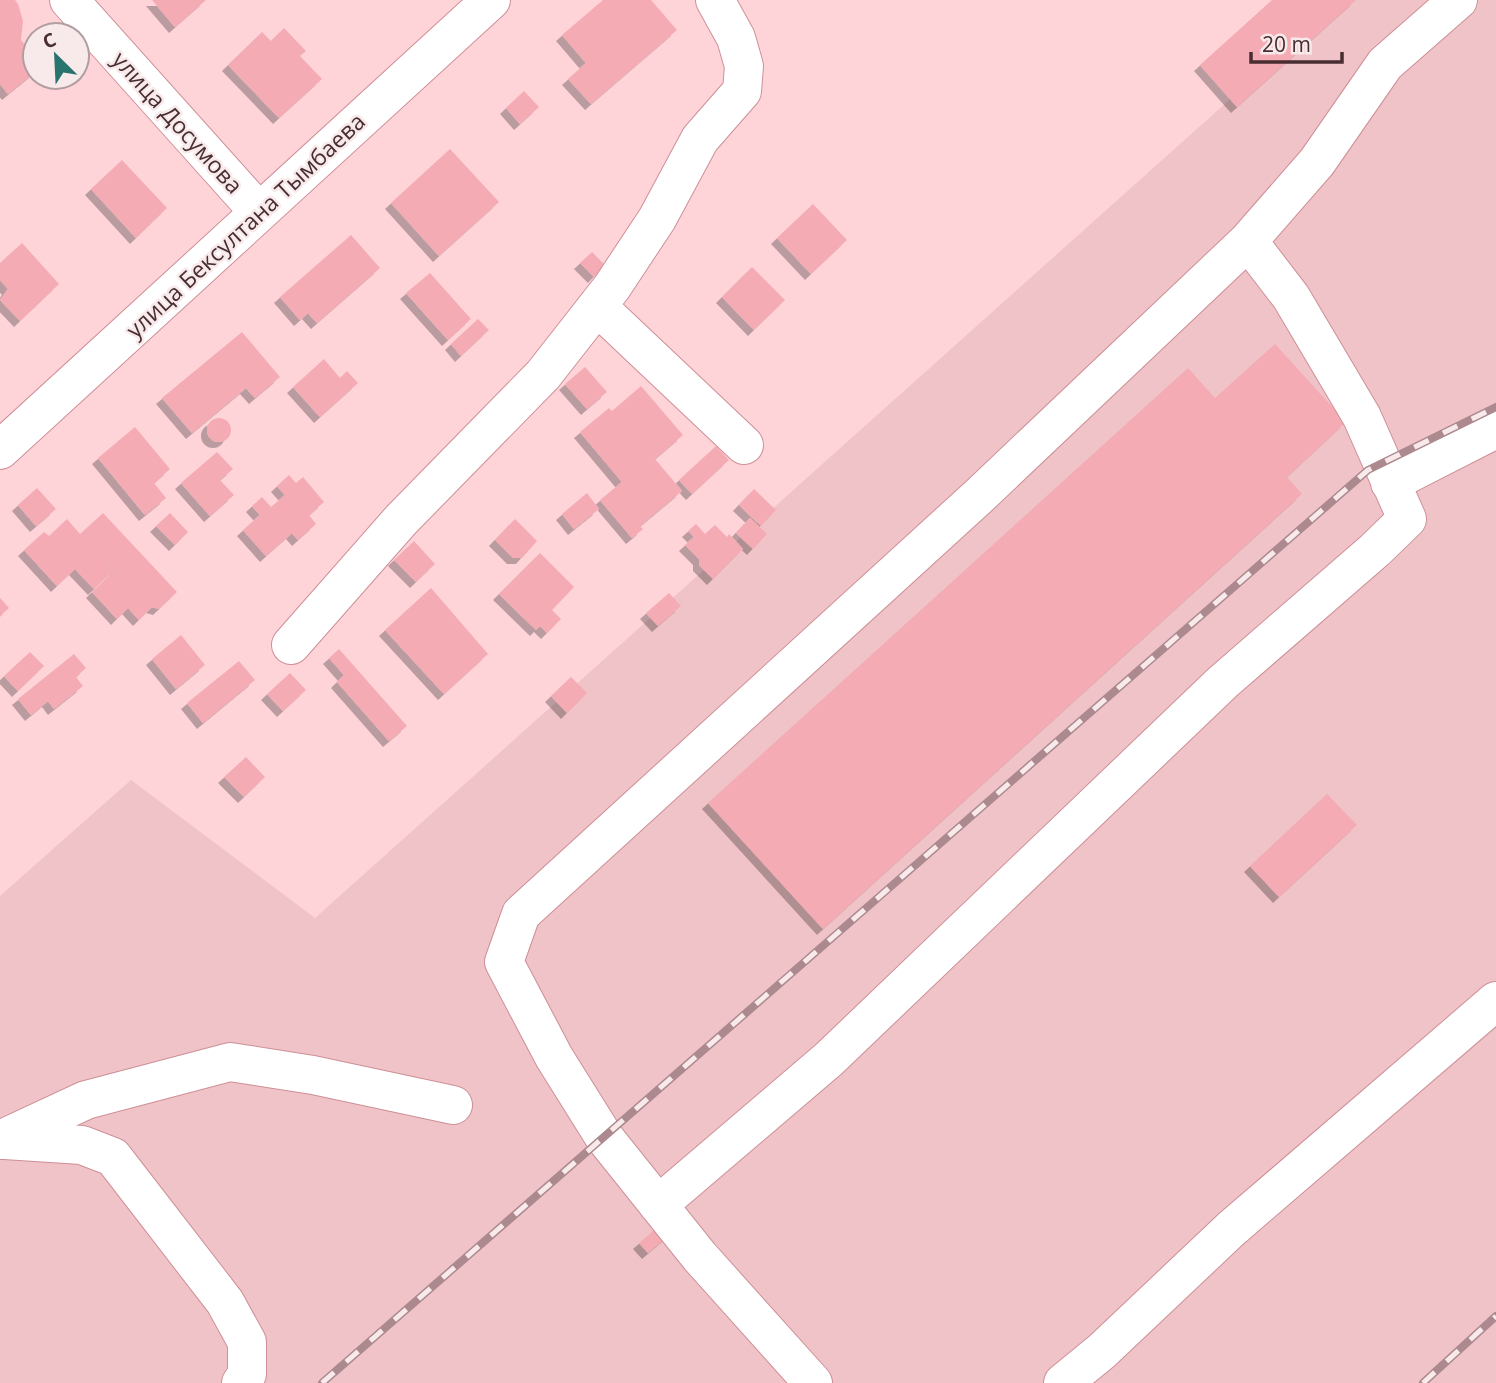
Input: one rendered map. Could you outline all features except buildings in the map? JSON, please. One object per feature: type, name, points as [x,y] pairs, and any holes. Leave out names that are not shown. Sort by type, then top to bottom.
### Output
[{"type":"street","name":"улица Досумова","points":[[69,0],[259,212]]},
{"type":"street","name":"улица Бексултана Тымбаева","points":[[0,450],[491,0]]},
{"type":"street","points":[[291,645],[401,520],[543,375],[597,306],[657,219],[700,139],[742,91],[742,57],[736,38],[715,0]]},
{"type":"street","points":[[813,1383],[700,1257],[658,1205],[604,1137],[554,1058],[504,961],[521,914],[979,496],[1248,241],[1317,162],[1385,64],[1458,0]]},
{"type":"street","points":[[658,1205],[829,1059],[1223,682],[1407,519],[1356,406],[1291,297],[1248,241]]},
{"type":"street","points":[[597,306],[744,445]]},
{"type":"street","points":[[1390,483],[1496,429]]},
{"type":"street","points":[[1063,1383],[1102,1351],[1231,1229],[1496,1001]]},
{"type":"street","points":[[1,1140],[86,1100],[230,1062],[313,1075],[453,1105]]},
{"type":"street","points":[[1,1140],[82,1144],[113,1157],[225,1302],[247,1342],[247,1374],[241,1383]]},
{"type":"shaded area","points":[[1341,0],[1496,0],[1496,1383],[0,1383],[0,896],[131,780],[315,918]]},
{"type":"railway","points":[[322,1383],[1368,470],[1496,407]]},
{"type":"railway","points":[[1423,1383],[1496,1316]]}]
